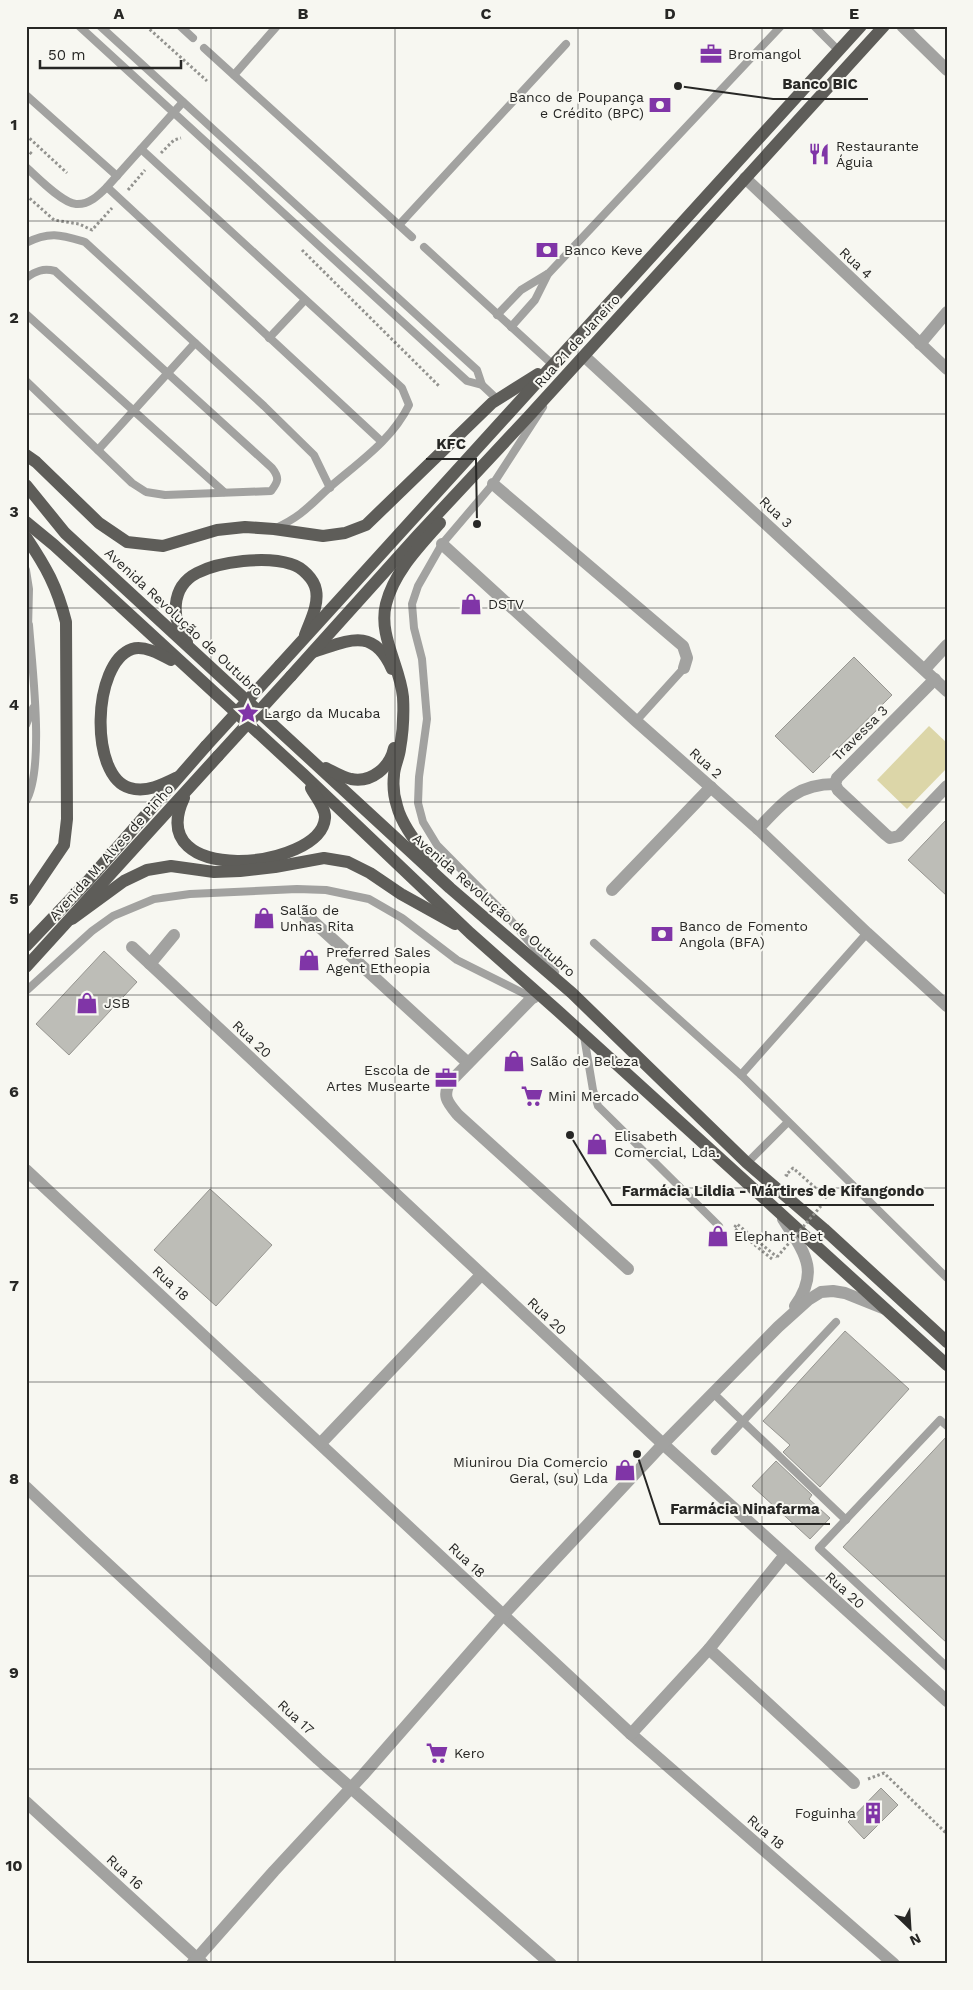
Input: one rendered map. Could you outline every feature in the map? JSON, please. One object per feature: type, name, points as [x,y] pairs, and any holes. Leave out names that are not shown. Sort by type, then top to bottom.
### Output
[{"type":"main road","name":"Rua 21 de Janeiro","points":[[280,665],[861,26]]},
{"type":"main road","name":"Rua 21 de Janeiro","points":[[291,676],[884,26]]},
{"type":"main road","points":[[26,456],[36,462],[99,523],[127,542],[163,546],[216,530],[245,527],[323,536],[345,533],[366,525],[498,400],[552,364]]},
{"type":"main road","points":[[450,888],[404,822],[397,806],[394,775],[404,724],[400,676],[384,627],[386,606],[395,580],[411,557],[529,416]]},
{"type":"main road","name":"Avenida Revolução de Outubro","points":[[26,485],[65,533],[199,658],[450,888],[572,993],[747,1163],[824,1229],[947,1342]]},
{"type":"main road","points":[[26,522],[54,545],[303,774],[470,933],[558,1010],[947,1366]]},
{"type":"main road","points":[[26,537],[44,563],[53,582],[66,622],[68,745],[67,818],[64,845],[26,902]]},
{"type":"main road","points":[[199,658],[180,632],[175,599],[182,586],[196,574],[236,562],[277,561],[292,564],[303,570],[313,582],[316,592],[315,608],[303,641]]},
{"type":"main road","points":[[313,652],[348,640],[361,639],[373,643],[388,661],[394,675],[398,698],[396,734],[392,757],[383,770],[367,779],[352,779],[314,762]]},
{"type":"main road","points":[[178,777],[162,785],[144,789],[129,788],[118,780],[107,764],[103,748],[102,704],[111,668],[118,658],[131,649],[142,648],[162,655],[188,670]]},
{"type":"main road","name":"Avenida M. Alves de Pinho","points":[[26,946],[87,882],[178,777],[280,665]]},
{"type":"main road","name":"Avenida M. Alves de Pinho","points":[[26,968],[291,676]]},
{"type":"main road","points":[[190,787],[178,813],[178,827],[182,840],[193,852],[208,858],[230,861],[248,860],[288,853],[305,845],[318,835],[325,819],[324,811],[303,774]]},
{"type":"main road","points":[[72,919],[124,880],[147,870],[171,866],[214,872],[240,871],[324,858],[348,862],[370,872],[401,894],[470,933]]},
{"type":"street","points":[[902,26],[947,70]]},
{"type":"street","name":"Rua 4","points":[[745,178],[947,369]]},
{"type":"street","points":[[920,344],[947,312]]},
{"type":"street","name":"Rua 3","points":[[584,356],[947,691]]},
{"type":"street","points":[[493,484],[683,646],[687,658],[684,668]]},
{"type":"street","name":"Rua 2","points":[[442,544],[636,721],[758,829],[866,933],[947,1006]]},
{"type":"street","points":[[925,669],[947,645]]},
{"type":"street","name":"Travessa 3","points":[[935,679],[837,778],[835,784],[838,790],[890,838],[899,836],[947,786]]},
{"type":"street","points":[[758,829],[784,801],[799,790],[819,784],[835,784]]},
{"type":"street","points":[[612,890],[710,787]]},
{"type":"street","points":[[303,912],[468,1063]]},
{"type":"street","points":[[150,964],[174,935]]},
{"type":"street","name":"Rua 20","points":[[132,947],[784,1556],[947,1701]]},
{"type":"street","points":[[532,998],[468,1063],[446,1089],[446,1098],[450,1106],[628,1269]]},
{"type":"street","name":"Rua 18","points":[[26,1170],[631,1734],[894,1964]]},
{"type":"street","points":[[778,1327],[803,1294],[808,1270],[804,1253],[782,1216]]},
{"type":"street","points":[[321,1443],[481,1275]]},
{"type":"street","points":[[197,1962],[274,1871],[351,1788],[503,1615],[663,1444],[778,1327],[808,1300],[821,1292],[845,1293],[887,1310]]},
{"type":"street","name":"Rua 17","points":[[26,1487],[351,1788],[551,1964]]},
{"type":"street","points":[[631,1734],[709,1649],[784,1556]]},
{"type":"street","points":[[709,1649],[854,1783]]},
{"type":"street","name":"Rua 16","points":[[26,1802],[197,1962]]},
{"type":"lane","points":[[79,26],[467,381],[482,385],[498,400]]},
{"type":"lane","points":[[100,26],[477,370],[482,385]]},
{"type":"lane","points":[[180,26],[193,38]]},
{"type":"lane","points":[[234,75],[277,26]]},
{"type":"lane","points":[[498,314],[521,290],[549,273],[781,26]]},
{"type":"lane","points":[[814,26],[839,51]]},
{"type":"lane","points":[[399,226],[566,44]]},
{"type":"lane","points":[[204,48],[412,237]]},
{"type":"lane","points":[[26,95],[117,176]]},
{"type":"lane","points":[[26,167],[67,201],[76,204],[94,199],[184,102]]},
{"type":"lane","points":[[141,149],[402,388],[409,404],[401,420],[366,459],[330,488],[306,511],[295,519],[274,529]]},
{"type":"lane","points":[[106,188],[381,441]]},
{"type":"lane","points":[[26,243],[39,236],[58,234],[85,242],[264,406],[314,455],[330,488]]},
{"type":"lane","points":[[424,247],[552,364]]},
{"type":"lane","points":[[26,278],[45,269],[55,271],[272,468],[278,475],[277,483],[270,491],[165,495],[146,492],[132,483],[26,381]]},
{"type":"lane","points":[[511,327],[535,300],[549,273]]},
{"type":"lane","points":[[269,338],[305,300]]},
{"type":"lane","points":[[26,314],[224,492]]},
{"type":"lane","points":[[98,450],[195,343]]},
{"type":"lane","points":[[561,380],[493,484],[442,544],[418,586],[412,604],[414,628],[422,659],[427,719],[419,777],[418,803],[423,822],[437,845],[525,935],[572,993]]},
{"type":"lane","points":[[26,570],[29,589],[35,769],[31,793],[26,802]]},
{"type":"lane","points":[[26,637],[29,625]]},
{"type":"lane","points":[[636,721],[684,668]]},
{"type":"lane","points":[[26,725],[34,704]]},
{"type":"lane","points":[[26,991],[54,968],[92,931],[113,916],[154,899],[190,894],[297,889],[326,890],[369,899],[402,918],[457,960],[558,1010]]},
{"type":"lane","points":[[741,1075],[866,933]]},
{"type":"lane","points":[[594,943],[741,1075],[947,1278]]},
{"type":"lane","points":[[584,1034],[593,1090],[598,1106],[719,1226]]},
{"type":"lane","points":[[747,1163],[788,1122]]},
{"type":"lane","points":[[715,1450],[836,1322]]},
{"type":"lane","points":[[713,1394],[846,1520]]},
{"type":"lane","points":[[947,1426],[940,1420],[819,1548],[947,1667]]},
{"type":"path","points":[[146,26],[207,82]]},
{"type":"path","points":[[26,135],[67,172]]},
{"type":"path","points":[[174,140],[187,138]]},
{"type":"path","points":[[297,246],[439,386]]},
{"type":"path","points":[[793,1181],[786,1175],[793,1168],[828,1199]]},
{"type":"path","points":[[772,1259],[734,1228],[737,1224],[777,1257],[821,1206],[814,1200]]},
{"type":"path","points":[[854,1783],[862,1782],[877,1774],[884,1773],[947,1834]]},
{"type":"shaded area","points":[[929,726],[947,743],[947,768],[907,809],[877,780]]},
{"type":"building","points":[[854,657],[892,695],[813,773],[775,736]]},
{"type":"building","points":[[947,819],[947,896],[908,860]]},
{"type":"building","name":"JSB","points":[[104,951],[137,982],[69,1055],[36,1024]]},
{"type":"building","points":[[210,1189],[272,1245],[216,1306],[154,1250]]},
{"type":"building","points":[[845,1331],[909,1389],[820,1487],[783,1452],[790,1445],[763,1421]]},
{"type":"building","points":[[947,1436],[947,1643],[843,1547]]},
{"type":"building","points":[[776,1461],[812,1495],[809,1499],[830,1518],[810,1539],[752,1486]]},
{"type":"building","name":"Foguinha","points":[[881,1788],[898,1805],[864,1839],[848,1822]]},
{"type":"place","name":"Bromangol","points":[[711,54]]},
{"type":"place","name":"Banco BIC","points":[[678,86]]},
{"type":"place","name":"Banco de Poupança e Crédito (BPC)","points":[[660,105]]},
{"type":"place","name":"Restaurante Águia","points":[[819,154]]},
{"type":"place","name":"Banco Keve","points":[[547,250]]},
{"type":"place","name":"KFC","points":[[477,524]]},
{"type":"place","name":"DSTV","points":[[471,604]]},
{"type":"place","name":"Largo da Mucaba","points":[[248,713]]},
{"type":"place","name":"Salão de Unhas Rita","points":[[264,918]]},
{"type":"place","name":"Banco de Fomento Angola (BFA)","points":[[662,934]]},
{"type":"place","name":"Preferred Sales Agent Etheopia","points":[[309,960]]},
{"type":"place","name":"JSB","points":[[87,1003]]},
{"type":"place","name":"Salão de Beleza","points":[[514,1061]]},
{"type":"place","name":"Escola de Artes Musearte","points":[[446,1078]]},
{"type":"place","name":"Mini Mercado","points":[[532,1096]]},
{"type":"place","name":"Farmácia Lildia - Mártires de Kifangondo","points":[[570,1135]]},
{"type":"place","name":"Elisabeth Comercial, Lda.","points":[[597,1144]]},
{"type":"place","name":"Elephant Bet","points":[[718,1236]]},
{"type":"place","name":"Farmácia Ninafarma","points":[[637,1454]]},
{"type":"place","name":"Miunirou Dia Comercio Geral, (su) Lda","points":[[625,1470]]},
{"type":"place","name":"Kero","points":[[437,1753]]},
{"type":"place","name":"Foguinha","points":[[873,1813]]}]
